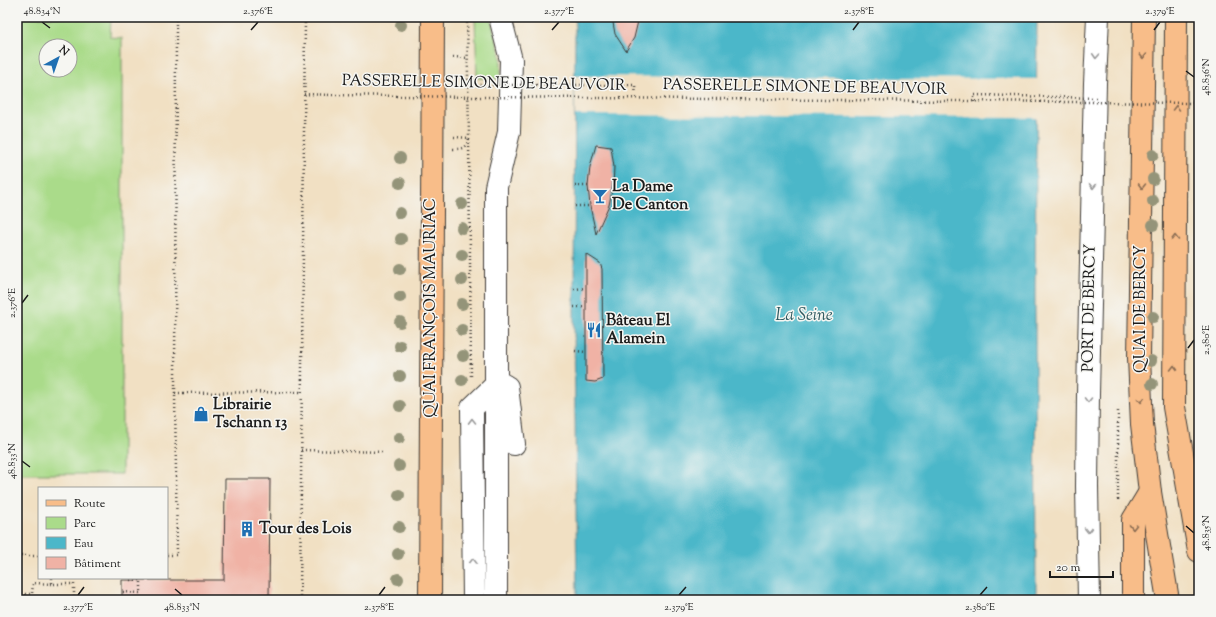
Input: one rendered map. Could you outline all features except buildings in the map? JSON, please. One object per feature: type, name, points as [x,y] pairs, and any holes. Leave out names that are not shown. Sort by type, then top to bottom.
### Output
[{"type":"main road","name":"QUAI FRANÇOIS MAURIAC","points":[[430,600],[433,17]]},
{"type":"main road","name":"QUAI DE BERCY","points":[[1144,17],[1139,358],[1142,424],[1150,492],[1168,600]]},
{"type":"main road","name":"QUAI DE BERCY","points":[[1176,17],[1174,407],[1199,551]]},
{"type":"main road","points":[[1174,407],[1199,477]]},
{"type":"main road","points":[[1133,600],[1133,520],[1150,492]]},
{"type":"street","points":[[496,600],[501,385],[496,187],[509,132],[511,60],[500,17]]},
{"type":"street","name":"PORT DE BERCY","points":[[1089,600],[1087,486],[1088,394],[1095,83],[1098,17]]},
{"type":"street","points":[[511,313],[501,385],[514,444]]},
{"type":"street","points":[[474,600],[472,408],[501,385]]},
{"type":"path","points":[[168,555],[177,555],[175,393],[176,17]]},
{"type":"path","points":[[300,600],[305,17]]},
{"type":"path","points":[[467,17],[472,408]]},
{"type":"path","points":[[459,58],[468,58]]},
{"type":"path","name":"PASSERELLE SIMONE DE BEAUVOIR","points":[[468,85],[635,85],[636,98]]},
{"type":"path","name":"PASSERELLE SIMONE DE BEAUVOIR","points":[[304,94],[474,97],[1199,103]]},
{"type":"path","name":"PASSERELLE SIMONE DE BEAUVOIR","points":[[974,102],[974,95],[1097,98]]},
{"type":"path","points":[[450,137],[469,138]]},
{"type":"path","points":[[450,149],[462,148],[467,144],[469,138]]},
{"type":"path","points":[[575,186],[588,186]]},
{"type":"path","points":[[575,206],[590,206]]},
{"type":"path","points":[[574,289],[586,288]]},
{"type":"path","points":[[574,308],[586,307]]},
{"type":"path","points":[[574,352],[586,352]]},
{"type":"path","points":[[175,393],[301,392]]},
{"type":"path","points":[[301,450],[385,452]]},
{"type":"path","points":[[17,556],[38,556]]},
{"type":"path","points":[[52,579],[52,584]]},
{"type":"path","points":[[123,592],[141,592],[141,579],[132,580]]},
{"type":"path","points":[[17,594],[32,594],[33,583],[74,584],[74,600]]},
{"type":"green space","points":[[17,17],[111,17],[110,37],[122,38],[122,474],[17,474]]},
{"type":"green space","points":[[475,17],[490,17],[501,56],[501,79],[477,78]]},
{"type":"water","name":"La Seine","points":[[575,17],[1037,17],[1035,307],[1036,600],[577,600],[574,324]]},
{"type":"pier","points":[[575,76],[1038,79],[1038,118],[575,115]]},
{"type":"place","name":"La Dame De Canton","points":[[600,196]]},
{"type":"place","name":"Bâteau El Alamein","points":[[594,330]]},
{"type":"place","name":"Librairie Tschann 13","points":[[201,414]]},
{"type":"place","name":"Tour des Lois","points":[[247,529]]}]
